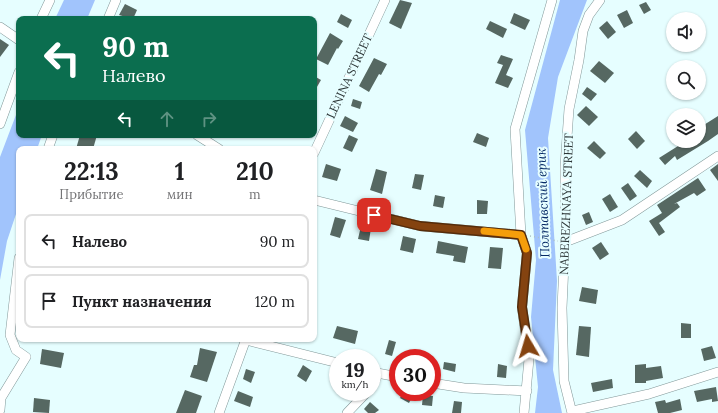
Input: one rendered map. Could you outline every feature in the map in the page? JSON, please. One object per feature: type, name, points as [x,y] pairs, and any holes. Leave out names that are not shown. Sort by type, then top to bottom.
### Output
[{"type":"street","points":[[42,16],[50,0]]},
{"type":"street","points":[[109,16],[116,0]]},
{"type":"street","name":"LENINA STREET","points":[[317,146],[385,0]]},
{"type":"street","points":[[524,413],[529,360],[522,307],[527,253],[521,235],[515,129],[552,0]]},
{"type":"street","name":"NABEREZHNAYA STREET","points":[[573,412],[564,381],[562,308],[565,242],[565,166],[569,109],[583,31],[588,15],[600,0]]},
{"type":"street","points":[[0,27],[16,38]]},
{"type":"street","points":[[0,124],[16,80]]},
{"type":"street","points":[[202,138],[215,146]]},
{"type":"street","points":[[565,242],[622,220],[718,156]]},
{"type":"street","points":[[317,201],[420,226],[521,235]]},
{"type":"street","points":[[0,410],[1,398],[26,358],[16,350],[10,335],[16,284]]},
{"type":"street","points":[[219,413],[245,342]]},
{"type":"street","points":[[258,342],[329,361]]},
{"type":"street","points":[[573,412],[649,394],[718,372]]},
{"type":"street","points":[[441,384],[464,388],[527,391]]},
{"type":"street","points":[[347,413],[358,401]]},
{"type":"path","points":[[521,235],[565,242]]},
{"type":"water","points":[[64,0],[95,0],[88,16],[56,16]]},
{"type":"water","name":"Полтавский ерик","points":[[560,0],[587,0],[558,77],[548,138],[557,281],[553,370],[562,413],[535,413],[538,387],[531,317],[536,260],[525,130]]},
{"type":"water","points":[[16,115],[16,138],[41,138],[38,146],[16,146],[16,214],[7,241],[0,280],[0,157]]},
{"type":"building","points":[[400,0],[412,3],[401,29],[389,23]]},
{"type":"building","points":[[646,2],[651,10],[644,14],[639,5]]},
{"type":"building","points":[[125,4],[137,10],[134,16],[119,15]]},
{"type":"building","points":[[627,10],[633,23],[624,28],[617,15]]},
{"type":"building","points":[[514,13],[530,20],[525,30],[510,23]]},
{"type":"building","points":[[341,14],[352,20],[348,28],[337,22]]},
{"type":"building","points":[[490,21],[507,29],[503,38],[486,29]]},
{"type":"building","points":[[607,21],[616,32],[608,39],[599,28]]},
{"type":"building","points":[[330,33],[343,41],[338,49],[337,48],[328,65],[317,60]]},
{"type":"building","points":[[0,39],[9,45],[0,57]]},
{"type":"building","points":[[501,55],[513,59],[506,75],[513,78],[508,88],[495,83],[503,65],[497,63]]},
{"type":"building","points":[[374,58],[387,64],[381,75],[379,74],[369,92],[359,86]]},
{"type":"building","points":[[599,61],[614,73],[605,83],[590,71]]},
{"type":"building","points":[[317,78],[321,80],[317,87]]},
{"type":"building","points":[[587,87],[597,94],[591,101],[582,94]]},
{"type":"building","points":[[353,99],[362,102],[360,109],[351,106]]},
{"type":"building","points":[[586,106],[598,117],[589,126],[577,115]]},
{"type":"building","points":[[345,116],[358,123],[353,132],[340,126]]},
{"type":"building","points":[[718,116],[718,134],[706,142],[706,124]]},
{"type":"building","points":[[636,131],[645,141],[637,149],[628,139]]},
{"type":"building","points":[[477,133],[489,138],[486,147],[473,142]]},
{"type":"building","points":[[349,135],[358,139],[352,152],[343,148]]},
{"type":"building","points":[[79,138],[96,138],[94,146],[77,146]]},
{"type":"building","points":[[594,141],[606,153],[600,159],[587,148]]},
{"type":"building","points":[[675,148],[697,148],[677,160],[675,156],[665,165],[659,158]]},
{"type":"building","points":[[326,164],[341,169],[337,181],[322,177]]},
{"type":"building","points":[[718,164],[718,181],[710,170]]},
{"type":"building","points":[[376,169],[387,172],[382,194],[370,190]]},
{"type":"building","points":[[640,170],[652,181],[647,188],[634,176]]},
{"type":"building","points":[[415,174],[424,175],[421,190],[412,188]]},
{"type":"building","points":[[698,178],[706,190],[697,196],[694,193],[674,204],[677,203],[680,207],[659,223],[665,232],[659,236],[649,221],[662,213],[657,205]]},
{"type":"building","points":[[628,183],[637,196],[630,201],[621,188]]},
{"type":"building","points":[[610,194],[618,207],[610,212],[602,199]]},
{"type":"building","points":[[435,195],[445,197],[443,208],[433,206]]},
{"type":"building","points":[[477,200],[488,201],[487,214],[477,214]]},
{"type":"building","points":[[589,212],[593,222],[586,225],[582,215]]},
{"type":"building","points":[[335,217],[346,220],[340,238],[330,235]]},
{"type":"building","points":[[361,226],[371,228],[369,241],[358,239]]},
{"type":"building","points":[[403,236],[416,239],[413,253],[400,250]]},
{"type":"building","points":[[438,241],[468,247],[465,263],[453,261],[454,256],[436,253]]},
{"type":"building","points":[[601,242],[609,254],[600,260],[592,248]]},
{"type":"building","points":[[490,247],[503,248],[501,269],[488,268]]},
{"type":"building","points":[[582,287],[598,290],[596,304],[579,301]]},
{"type":"building","points":[[681,323],[691,324],[691,338],[681,338]]},
{"type":"building","points":[[337,326],[358,331],[355,344],[333,338]]},
{"type":"building","points":[[579,326],[591,327],[589,357],[576,355]]},
{"type":"building","points":[[389,340],[396,342],[394,349],[389,349],[389,355],[385,354]]},
{"type":"building","points":[[712,346],[716,358],[704,361],[701,349]]},
{"type":"building","points":[[200,348],[217,352],[207,382],[190,377],[194,365],[197,365]]},
{"type":"building","points":[[42,349],[64,353],[61,368],[40,364]]},
{"type":"building","points":[[444,362],[456,364],[455,372],[443,369]]},
{"type":"building","points":[[498,364],[507,366],[506,378],[497,377]]},
{"type":"building","points":[[646,364],[646,368],[661,366],[663,378],[646,381],[646,383],[635,383],[635,365]]},
{"type":"building","points":[[303,365],[312,371],[306,382],[297,376]]},
{"type":"building","points":[[246,369],[255,372],[251,383],[243,379]]},
{"type":"building","points":[[612,379],[613,388],[593,392],[591,383]]},
{"type":"building","points":[[716,387],[718,401],[712,402],[712,399],[697,402],[694,391]]},
{"type":"building","points":[[185,390],[202,396],[196,413],[176,413]]},
{"type":"building","points":[[238,391],[253,397],[250,407],[234,401]]},
{"type":"building","points":[[34,398],[50,400],[49,413],[33,412]]},
{"type":"building","points":[[680,399],[682,410],[670,413],[658,413],[655,402],[665,400],[666,403]]},
{"type":"building","points":[[422,401],[432,401],[432,406],[422,405]]},
{"type":"building","points":[[454,401],[462,402],[461,413],[452,413]]},
{"type":"building","points":[[370,402],[379,410],[375,413],[368,413],[364,409]]},
{"type":"slow traffic","points":[[484,231],[521,235],[526,249]]},
{"type":"route","points":[[374,215],[420,226],[521,235],[527,253],[522,307],[528,346]]}]
